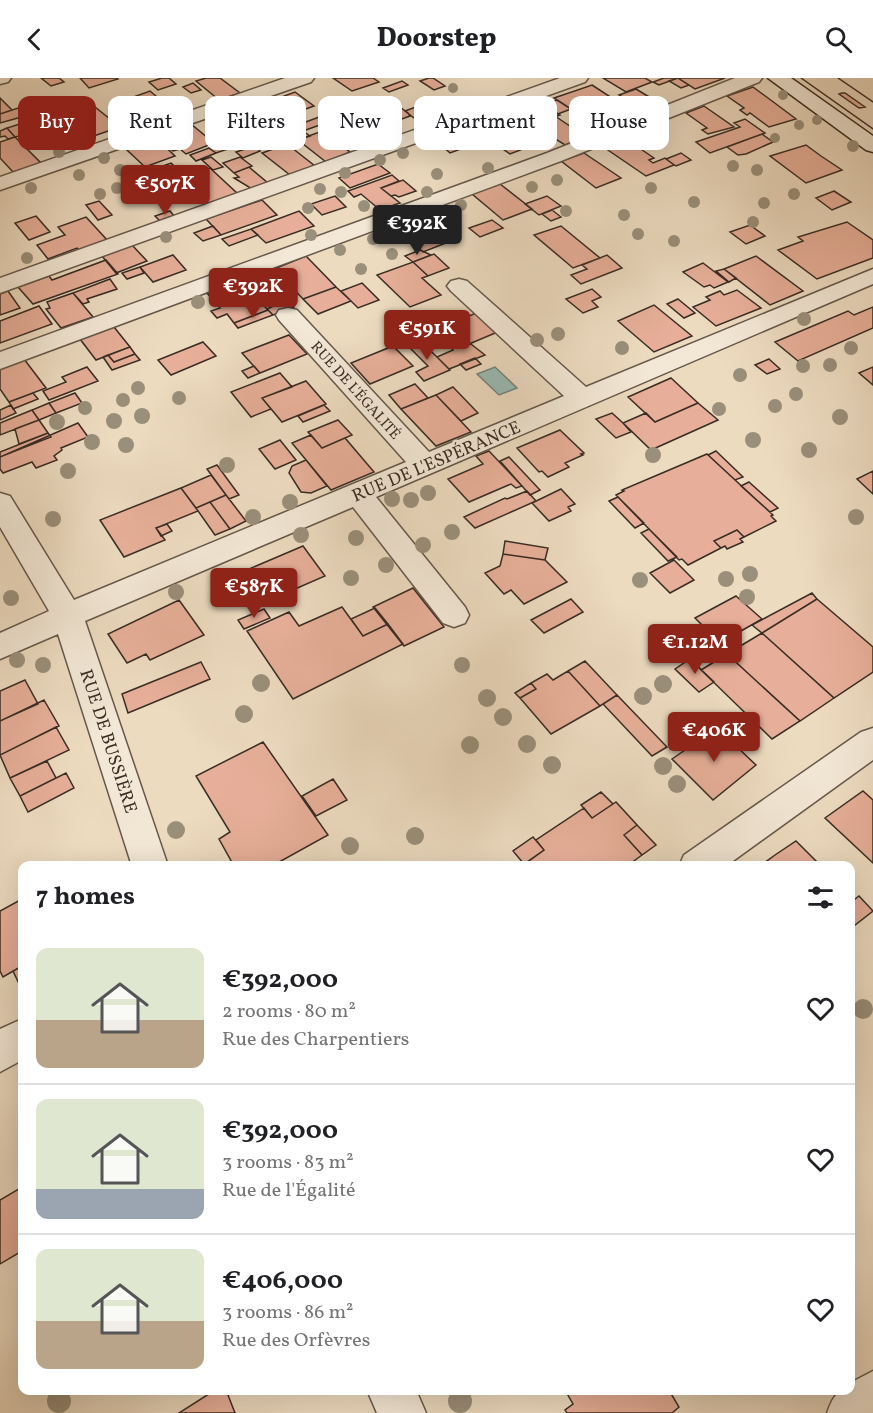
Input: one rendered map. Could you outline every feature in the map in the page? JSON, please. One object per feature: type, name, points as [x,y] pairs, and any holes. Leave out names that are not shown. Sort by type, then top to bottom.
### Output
[{"type":"street","points":[[0,184],[304,78]]},
{"type":"street","points":[[0,286],[578,78]]},
{"type":"street","points":[[0,361],[554,157],[752,78]]},
{"type":"street","points":[[778,78],[873,146]]},
{"type":"street","name":"RUE DE L'ESPÉRANCE","points":[[0,647],[68,616],[873,276]]},
{"type":"street","points":[[459,286],[583,399]]},
{"type":"street","name":"RUE DE L'ÉGALITÉ","points":[[288,315],[424,465]]},
{"type":"street","points":[[358,494],[454,615]]},
{"type":"street","name":"RUE DE BUSSIÈRE","points":[[0,502],[68,616],[148,861]]},
{"type":"street","points":[[704,861],[873,742]]},
{"type":"street","points":[[0,1052],[18,1041]]},
{"type":"street","points":[[850,1413],[873,1394]]},
{"type":"street","points":[[393,1395],[403,1413]]},
{"type":"water","points":[[495,367],[517,388],[499,395],[477,374]]},
{"type":"building","points":[[41,78],[59,78],[64,82],[51,86]]},
{"type":"building","points":[[80,78],[117,78],[118,79],[89,88]]},
{"type":"building","points":[[169,78],[176,84],[158,90],[149,82]]},
{"type":"building","points":[[220,78],[240,93],[231,96],[214,96],[196,81]]},
{"type":"building","points":[[333,78],[373,78],[379,82],[352,91]]},
{"type":"building","points":[[429,78],[445,86],[434,90],[420,81]]},
{"type":"building","points":[[603,78],[645,78],[652,82],[626,92]]},
{"type":"building","points":[[664,78],[678,78],[659,85],[653,82]]},
{"type":"building","points":[[678,78],[689,85],[681,88],[669,81]]},
{"type":"building","points":[[678,78],[725,78],[695,89]]},
{"type":"building","points":[[402,81],[408,85],[389,92],[383,88]]},
{"type":"building","points":[[193,83],[201,90],[191,93],[183,87]]},
{"type":"building","points":[[592,85],[609,96],[569,96],[569,108],[557,100],[557,97]]},
{"type":"building","points":[[753,87],[796,119],[769,127],[750,113],[747,115],[740,110],[744,108],[727,96]]},
{"type":"building","points":[[636,89],[648,96],[621,96],[619,95]]},
{"type":"building","points":[[150,91],[156,96],[136,96]]},
{"type":"building","points":[[295,92],[300,96],[284,96]]},
{"type":"building","points":[[842,93],[865,107],[859,108],[839,94]]},
{"type":"building","points":[[0,98],[12,110],[0,114]]},
{"type":"building","points":[[306,100],[314,106],[306,109]]},
{"type":"building","points":[[557,100],[569,108],[557,113]]},
{"type":"building","points":[[704,106],[734,127],[708,134],[702,130],[707,128],[686,113]]},
{"type":"building","points":[[18,108],[18,118],[0,123],[0,114]]},
{"type":"building","points":[[96,108],[108,117],[108,131],[96,135]]},
{"type":"building","points":[[414,108],[414,118],[405,111]]},
{"type":"building","points":[[402,109],[408,113],[410,116],[402,119]]},
{"type":"building","points":[[318,117],[318,126],[306,130],[306,122]]},
{"type":"building","points":[[557,117],[569,125],[569,143],[565,145],[557,140]]},
{"type":"building","points":[[745,119],[765,133],[710,153],[696,142],[740,127],[734,123]]},
{"type":"building","points":[[18,124],[18,136],[15,137],[7,128]]},
{"type":"building","points":[[193,126],[205,136],[205,147],[186,154],[181,150],[193,150]]},
{"type":"building","points":[[7,128],[15,137],[8,139],[5,136],[0,137],[0,131]]},
{"type":"building","points":[[318,132],[318,150],[347,150],[350,152],[326,162],[306,146],[306,137]]},
{"type":"building","points":[[762,134],[773,142],[746,154],[738,155],[727,147]]},
{"type":"building","points":[[15,137],[18,140],[18,150],[28,150],[41,163],[13,172],[0,158],[0,142]]},
{"type":"building","points":[[806,145],[842,170],[806,183],[770,156]]},
{"type":"building","points":[[205,149],[216,153],[196,161],[190,155]]},
{"type":"building","points":[[127,150],[169,150],[175,156],[145,167]]},
{"type":"building","points":[[242,150],[260,151],[243,158],[236,152]]},
{"type":"building","points":[[270,150],[295,150],[315,166],[290,175],[262,153]]},
{"type":"building","points":[[504,150],[520,150],[510,154]]},
{"type":"building","points":[[608,150],[642,150],[654,158],[649,160],[653,163],[665,158],[674,165],[646,176]]},
{"type":"building","points":[[584,153],[621,178],[596,188],[561,161]]},
{"type":"building","points":[[681,153],[691,160],[676,166],[666,159]]},
{"type":"building","points":[[211,157],[223,167],[213,170],[202,160]]},
{"type":"building","points":[[240,157],[252,166],[234,173],[223,163]]},
{"type":"building","points":[[171,163],[176,168],[145,179],[140,174]]},
{"type":"building","points":[[378,164],[390,173],[350,188],[339,178]]},
{"type":"building","points":[[249,167],[268,183],[252,189],[234,178],[239,177],[234,173]]},
{"type":"building","points":[[210,168],[238,194],[210,204],[192,188],[188,190],[177,180]]},
{"type":"building","points":[[392,175],[399,181],[381,188],[400,203],[380,210],[361,194],[354,197],[348,191]]},
{"type":"building","points":[[158,176],[171,188],[160,192],[147,180]]},
{"type":"building","points":[[403,180],[416,191],[399,197],[391,196],[381,188]]},
{"type":"building","points":[[500,184],[532,209],[503,220],[472,194]]},
{"type":"building","points":[[834,191],[851,202],[832,210],[816,198]]},
{"type":"building","points":[[335,196],[346,207],[322,215],[311,204]]},
{"type":"building","points":[[547,196],[561,206],[539,215],[525,204]]},
{"type":"building","points":[[262,200],[277,215],[221,235],[206,219]]},
{"type":"building","points":[[99,201],[112,215],[98,220],[86,205]]},
{"type":"building","points":[[552,210],[561,217],[551,221],[542,214]]},
{"type":"building","points":[[170,211],[174,216],[160,221],[155,216]]},
{"type":"building","points":[[299,211],[314,226],[266,243],[251,229]]},
{"type":"building","points":[[36,216],[50,232],[29,240],[15,223]]},
{"type":"building","points":[[421,216],[451,241],[423,252],[394,226]]},
{"type":"building","points":[[86,217],[108,241],[80,251],[77,248],[48,259],[37,245],[65,235],[58,227]]},
{"type":"building","points":[[492,220],[503,228],[480,237],[469,228]]},
{"type":"building","points":[[847,222],[873,240],[873,258],[817,279],[778,250],[803,241],[798,237]]},
{"type":"building","points":[[392,224],[404,234],[389,240],[377,229]]},
{"type":"building","points":[[750,225],[765,236],[746,244],[730,232]]},
{"type":"building","points":[[213,226],[221,235],[203,241],[194,233]]},
{"type":"building","points":[[561,226],[600,258],[573,268],[534,235]]},
{"type":"building","points":[[251,229],[258,235],[229,246],[222,239]]},
{"type":"building","points":[[132,245],[147,261],[116,273],[102,256]]},
{"type":"building","points":[[420,250],[431,255],[413,262],[405,256]]},
{"type":"building","points":[[434,254],[449,268],[428,276],[413,262]]},
{"type":"building","points":[[173,255],[186,270],[153,282],[140,267]]},
{"type":"building","points":[[607,255],[622,268],[581,284],[571,275],[587,269],[582,265]]},
{"type":"building","points":[[306,256],[336,287],[303,299],[274,269]]},
{"type":"building","points":[[756,256],[803,291],[770,305],[724,269]]},
{"type":"building","points":[[106,260],[118,274],[33,304],[18,287],[49,276],[52,280]]},
{"type":"building","points":[[413,262],[428,276],[422,278],[441,295],[410,307],[377,275]]},
{"type":"building","points":[[703,263],[728,282],[714,288],[710,285],[704,287],[683,272]]},
{"type":"building","points":[[140,267],[144,273],[127,279],[122,273]]},
{"type":"building","points":[[724,269],[736,278],[729,282],[716,271]]},
{"type":"building","points":[[110,279],[117,289],[87,299],[89,302],[83,304],[73,293]]},
{"type":"building","points":[[240,280],[268,310],[234,323],[227,314],[217,318],[211,311],[220,308],[207,293]]},
{"type":"building","points":[[362,283],[379,300],[358,308],[341,291]]},
{"type":"building","points":[[336,287],[351,301],[318,314],[303,299]]},
{"type":"building","points":[[592,289],[601,297],[592,301],[598,307],[583,313],[566,299]]},
{"type":"building","points":[[737,290],[761,308],[716,326],[693,307],[710,300],[706,297],[720,291],[724,295]]},
{"type":"building","points":[[8,291],[20,308],[0,315],[0,294]]},
{"type":"building","points":[[73,293],[93,317],[61,328],[46,309],[50,308],[47,302]]},
{"type":"building","points":[[283,295],[294,307],[273,315],[267,309],[280,303],[276,298]]},
{"type":"building","points":[[678,299],[695,313],[684,318],[667,304]]},
{"type":"building","points":[[654,305],[692,336],[654,352],[618,321]]},
{"type":"building","points":[[39,306],[52,324],[0,343],[0,321]]},
{"type":"building","points":[[873,307],[873,328],[798,361],[775,342],[848,311],[854,315]]},
{"type":"building","points":[[268,310],[273,315],[238,328],[234,323]]},
{"type":"building","points":[[458,311],[466,317],[442,327],[434,319]]},
{"type":"building","points":[[479,312],[500,331],[469,344],[448,324]]},
{"type":"building","points":[[114,327],[130,347],[96,360],[80,339]]},
{"type":"building","points":[[458,334],[485,355],[449,369],[437,357],[453,350],[443,340]]},
{"type":"building","points":[[289,335],[307,354],[260,373],[242,353]]},
{"type":"building","points":[[417,338],[450,370],[424,381],[416,372],[428,366],[405,343]]},
{"type":"building","points":[[203,342],[216,356],[171,375],[158,360]]},
{"type":"building","points":[[393,346],[413,366],[370,384],[351,363]]},
{"type":"building","points":[[130,347],[135,354],[114,362],[108,355]]},
{"type":"building","points":[[135,354],[140,360],[112,370],[103,357],[108,355],[114,362]]},
{"type":"building","points":[[475,358],[481,364],[466,370],[460,364]]},
{"type":"building","points":[[24,359],[46,388],[9,402],[0,389],[0,368]]},
{"type":"building","points":[[769,359],[780,369],[767,374],[755,365]]},
{"type":"building","points":[[254,366],[260,373],[248,378],[242,371]]},
{"type":"building","points":[[87,367],[98,381],[49,400],[43,391],[66,382],[62,377]]},
{"type":"building","points":[[873,367],[873,385],[859,373]]},
{"type":"building","points":[[280,373],[292,387],[262,398],[271,409],[251,417],[231,392]]},
{"type":"building","points":[[671,378],[698,403],[655,422],[628,397]]},
{"type":"building","points":[[306,381],[326,404],[282,422],[262,398]]},
{"type":"building","points":[[415,384],[428,398],[401,409],[389,395]]},
{"type":"building","points":[[453,387],[478,413],[461,421],[436,395]]},
{"type":"building","points":[[33,393],[38,399],[13,409],[9,402]]},
{"type":"building","points":[[75,393],[82,403],[56,413],[49,403]]},
{"type":"building","points":[[436,395],[471,432],[436,446],[401,409]]},
{"type":"building","points":[[49,403],[56,413],[39,420],[32,410]]},
{"type":"building","points":[[698,403],[718,420],[651,450],[623,423],[646,413],[655,422]]},
{"type":"building","points":[[11,405],[16,413],[0,420],[0,410]]},
{"type":"building","points":[[324,405],[330,411],[303,422],[298,416]]},
{"type":"building","points":[[32,410],[39,420],[0,435],[0,423]]},
{"type":"building","points":[[612,413],[631,432],[616,438],[596,419]]},
{"type":"building","points":[[39,420],[48,433],[19,444],[15,429]]},
{"type":"building","points":[[338,420],[352,435],[322,448],[308,432]]},
{"type":"building","points":[[78,423],[88,437],[61,448],[62,450],[54,456],[57,460],[36,468],[32,462],[3,473],[0,469],[0,457]]},
{"type":"building","points":[[560,430],[584,453],[565,463],[569,467],[548,477],[542,471],[539,472],[517,448]]},
{"type":"building","points":[[48,433],[51,437],[0,457],[0,452]]},
{"type":"building","points":[[311,435],[322,448],[345,438],[374,472],[331,490],[292,443]]},
{"type":"building","points":[[280,440],[296,460],[275,469],[259,449]]},
{"type":"building","points":[[489,451],[522,486],[516,488],[511,484],[469,502],[448,479],[483,464],[476,456]]},
{"type":"building","points":[[716,451],[743,477],[735,480],[708,455]]},
{"type":"building","points":[[707,454],[773,515],[771,516],[776,521],[744,537],[737,530],[714,541],[721,548],[688,565],[682,559],[679,560],[616,495],[624,491],[622,490]]},
{"type":"building","points":[[509,457],[540,490],[530,495],[500,461]]},
{"type":"building","points":[[306,460],[327,486],[311,493],[301,492],[289,473],[292,466]]},
{"type":"building","points":[[217,465],[239,495],[229,499],[207,469]]},
{"type":"building","points":[[873,471],[873,494],[857,479]]},
{"type":"building","points":[[211,475],[226,495],[196,508],[181,488]]},
{"type":"building","points":[[749,482],[778,508],[770,512],[741,486]]},
{"type":"building","points":[[181,488],[198,511],[156,528],[165,540],[124,557],[100,520]]},
{"type":"building","points":[[561,489],[575,504],[568,507],[571,511],[549,521],[532,503]]},
{"type":"building","points":[[527,491],[536,501],[475,528],[464,517],[505,498]]},
{"type":"building","points":[[226,495],[246,521],[230,529],[210,502]]},
{"type":"building","points":[[618,497],[644,523],[635,528],[609,501]]},
{"type":"building","points":[[210,502],[230,529],[215,535],[196,508]]},
{"type":"building","points":[[167,524],[172,531],[161,536],[156,528]]},
{"type":"building","points":[[649,529],[677,557],[668,561],[641,533]]},
{"type":"building","points":[[737,530],[744,537],[740,539],[743,542],[727,549],[725,546],[721,548],[714,541]]},
{"type":"building","points":[[505,541],[548,548],[545,560],[503,554]]},
{"type":"building","points":[[303,546],[325,576],[256,606],[235,575]]},
{"type":"building","points":[[503,554],[545,560],[567,582],[524,604],[511,590],[504,594],[485,573],[500,566]]},
{"type":"building","points":[[674,560],[694,580],[670,593],[650,573]]},
{"type":"building","points":[[413,588],[444,627],[404,646],[373,607]]},
{"type":"building","points":[[812,593],[817,599],[762,633],[752,625]]},
{"type":"building","points":[[736,596],[762,619],[720,643],[695,618]]},
{"type":"building","points":[[571,599],[583,612],[544,633],[531,620]]},
{"type":"building","points":[[817,599],[873,647],[873,672],[834,698],[762,633]]},
{"type":"building","points":[[179,600],[204,635],[150,660],[146,654],[127,663],[108,634]]},
{"type":"building","points":[[342,607],[363,636],[388,624],[403,644],[293,699],[247,631],[289,612],[299,626]]},
{"type":"building","points":[[375,608],[388,624],[363,636],[351,619]]},
{"type":"building","points":[[264,609],[270,618],[244,629],[238,620]]},
{"type":"building","points":[[762,633],[834,698],[800,721],[727,654]]},
{"type":"building","points":[[727,654],[800,721],[772,739],[701,670]]},
{"type":"building","points":[[690,659],[714,682],[699,692],[675,669]]},
{"type":"building","points":[[585,661],[617,695],[600,706],[568,671]]},
{"type":"building","points":[[201,662],[210,679],[128,713],[122,694]]},
{"type":"building","points":[[568,671],[600,706],[551,734],[520,698],[536,689],[531,683],[547,674],[553,680]]},
{"type":"building","points":[[25,680],[38,704],[0,721],[0,691]]},
{"type":"building","points":[[531,683],[536,689],[520,698],[515,693]]},
{"type":"building","points":[[617,695],[667,747],[652,756],[603,704]]},
{"type":"building","points":[[44,700],[59,726],[0,755],[0,721]]},
{"type":"building","points":[[725,723],[747,743],[739,749],[717,728]]},
{"type":"building","points":[[56,727],[69,750],[10,778],[0,755]]},
{"type":"building","points":[[717,728],[756,765],[713,800],[672,759]]},
{"type":"building","points":[[263,742],[328,835],[281,861],[231,861],[219,839],[230,832],[196,776]]},
{"type":"building","points":[[47,761],[56,778],[20,796],[10,778]]},
{"type":"building","points":[[66,773],[74,788],[28,812],[20,796]]},
{"type":"building","points":[[333,779],[347,800],[316,816],[302,796]]},
{"type":"building","points":[[863,791],[873,800],[873,863],[825,818]]},
{"type":"building","points":[[601,792],[613,804],[592,818],[581,805]]},
{"type":"building","points":[[616,802],[637,825],[624,835],[642,855],[634,861],[529,861],[544,850],[536,840],[584,808],[592,818]]},
{"type":"building","points":[[637,825],[656,845],[642,855],[624,835]]},
{"type":"building","points":[[533,837],[544,850],[528,861],[521,861],[513,851]]},
{"type":"building","points":[[796,841],[816,861],[767,861]]},
{"type":"building","points":[[859,896],[873,911],[855,925],[855,899]]},
{"type":"building","points":[[18,901],[18,968],[3,977],[0,971],[0,911]]},
{"type":"building","points":[[18,968],[18,982],[13,971]]},
{"type":"building","points":[[18,1189],[18,1253],[0,1264],[0,1200]]},
{"type":"building","points":[[207,1395],[228,1395],[235,1413],[179,1413]]},
{"type":"building","points":[[568,1395],[672,1395],[679,1407],[672,1413],[567,1413],[565,1410],[573,1404]]},
{"type":"tram line","points":[[801,78],[873,129]]},
{"type":"tram line","points":[[838,78],[873,102]]}]
